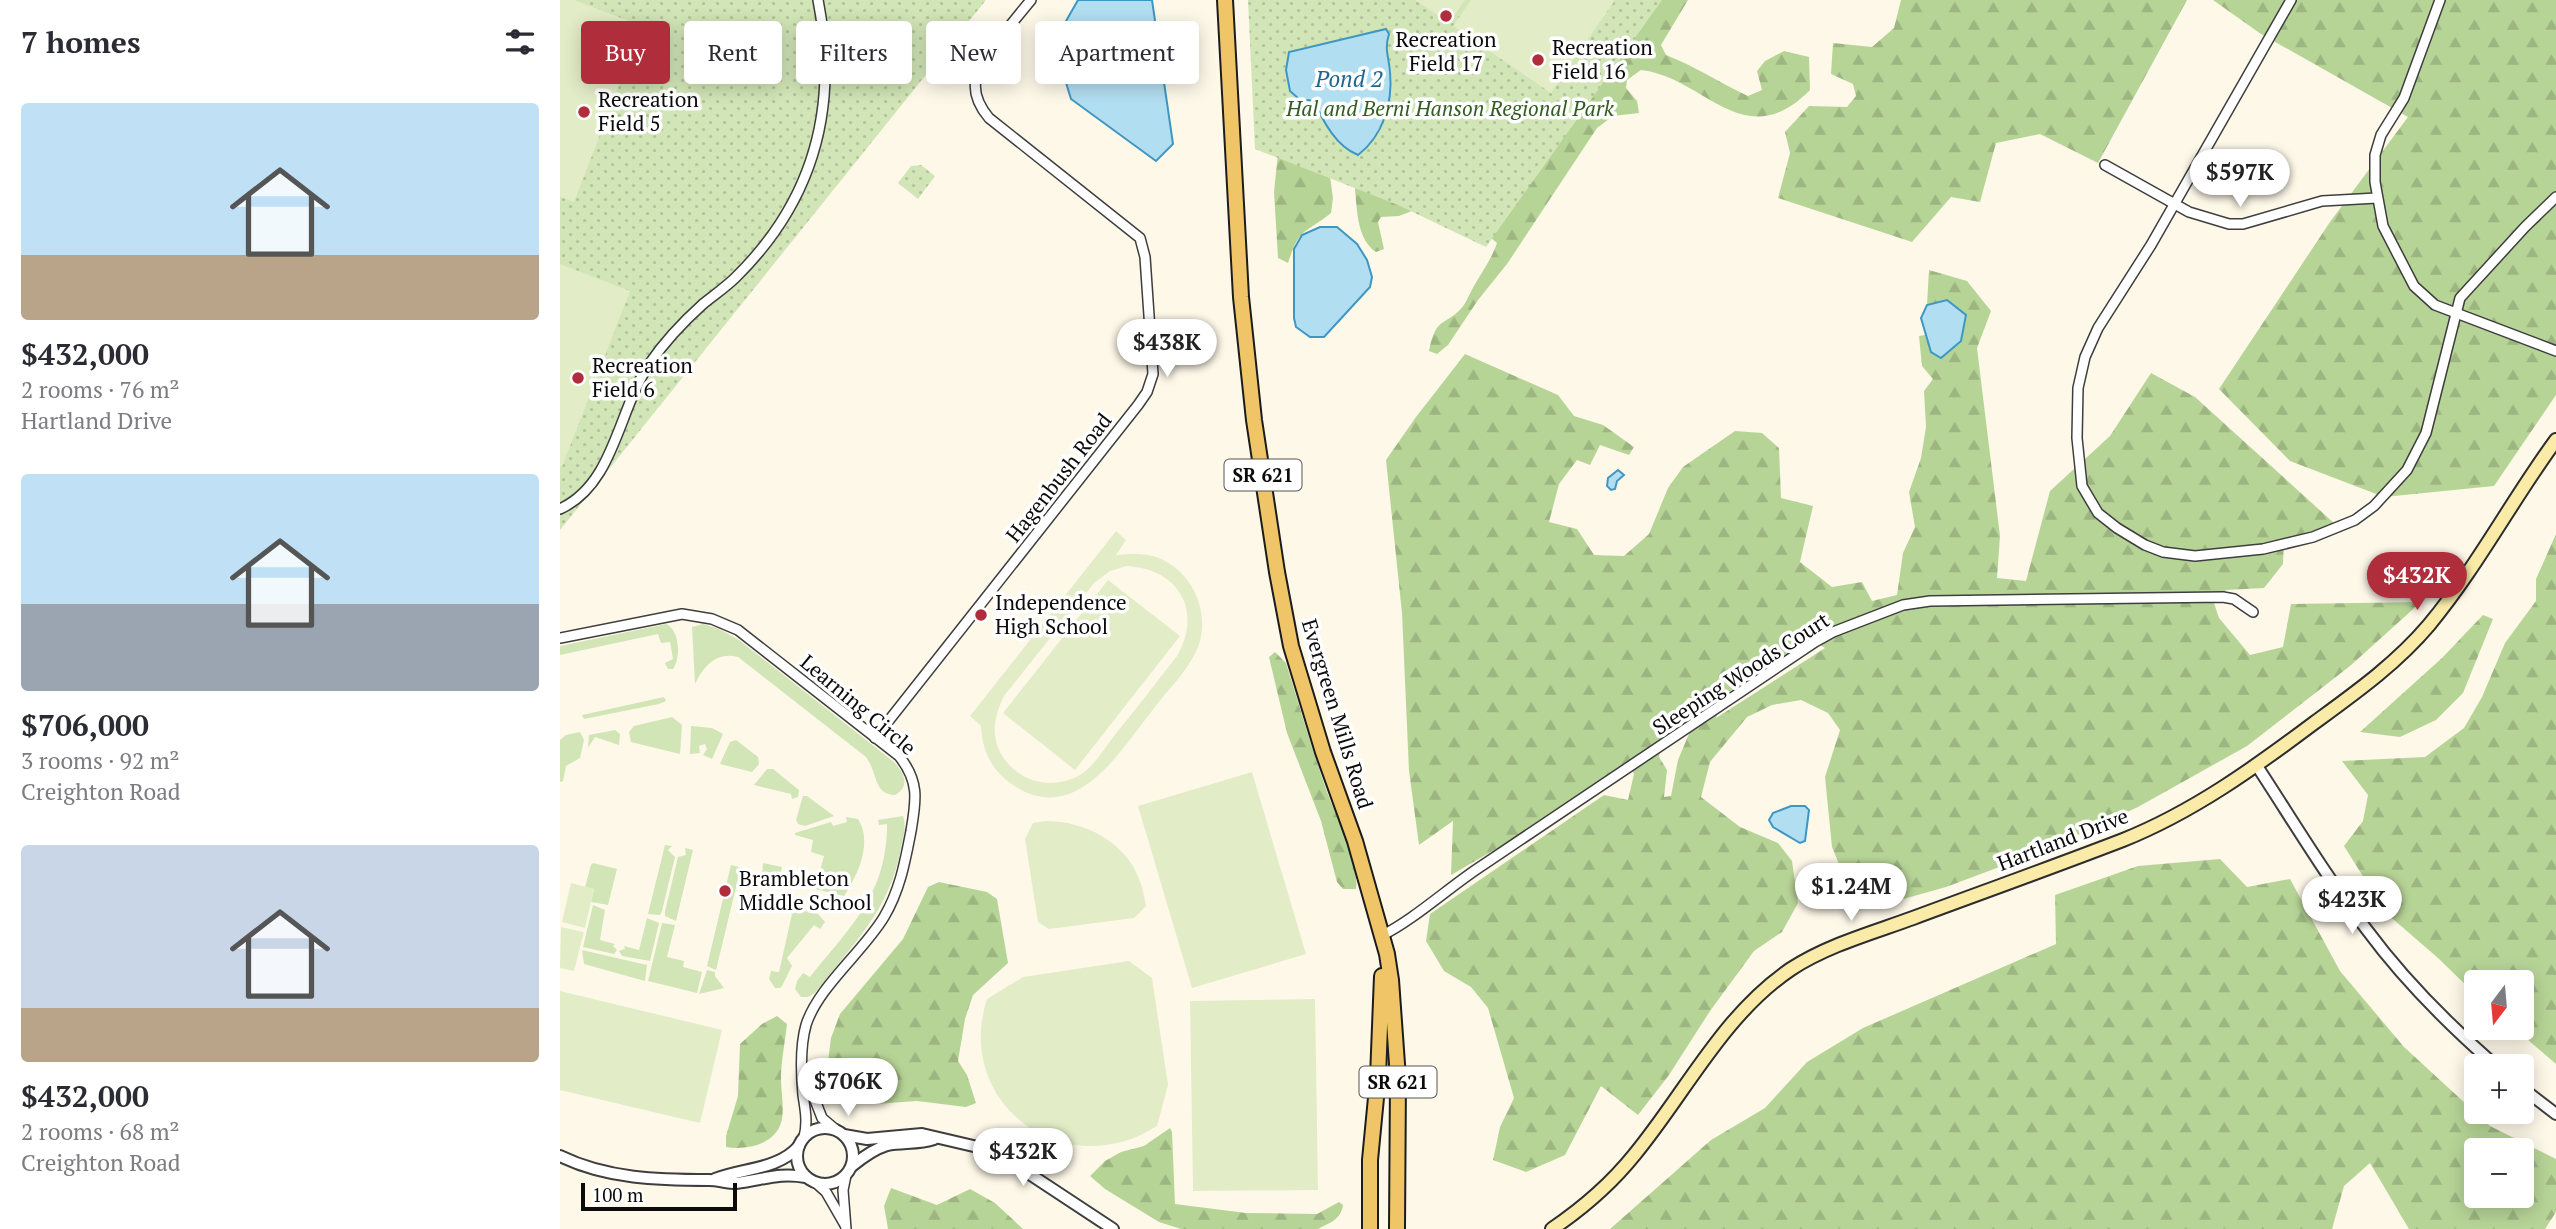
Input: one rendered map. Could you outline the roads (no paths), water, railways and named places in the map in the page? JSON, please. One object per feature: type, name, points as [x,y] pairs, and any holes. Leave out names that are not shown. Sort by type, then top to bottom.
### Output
[{"type":"main road","name":"Evergreen Mills Road","points":[[1226,0],[1241,297],[1254,419],[1291,646],[1372,897],[1391,980],[1398,1078],[1397,1229]]},
{"type":"main road","name":"Hartland Drive","points":[[1552,1229],[1603,1189],[1635,1155],[1749,1003],[1795,967],[1846,942],[2128,838],[2184,810],[2257,766],[2359,690],[2398,658],[2427,627],[2474,564],[2556,440]]},
{"type":"main road","name":"Evergreen Mills Road","points":[[1370,1229],[1370,1160],[1382,996],[1381,936]]},
{"type":"main road","points":[[1380,1030],[1387,1057],[1389,1088],[1388,1229]]},
{"type":"street","points":[[560,509],[572,503],[592,485],[604,464],[632,393],[649,363],[670,336],[756,257],[791,209],[810,166],[822,118],[826,72],[825,41],[818,0]]},
{"type":"street","name":"Hagenbush Road","points":[[875,738],[1140,402],[1147,392],[1153,374],[1145,257],[1140,238],[989,118],[976,97],[976,74],[982,61],[1031,0]]},
{"type":"street","points":[[2291,0],[2175,204],[2098,328],[2084,357],[2078,388],[2077,454],[2082,486],[2098,513],[2117,528],[2163,552],[2195,556],[2263,549],[2313,537],[2355,520],[2374,506],[2407,470],[2427,433],[2460,298],[2556,197]]},
{"type":"street","points":[[2440,0],[2404,98],[2381,135],[2375,155],[2377,198],[2383,226],[2414,286],[2435,305],[2556,351]]},
{"type":"street","points":[[2105,165],[2195,215],[2236,224],[2322,201],[2377,198]]},
{"type":"street","name":"Sleeping Woods Court","points":[[1381,936],[1399,927],[1467,875],[1815,642],[1853,623],[1903,605],[1980,598],[2223,597],[2234,599],[2253,612]]},
{"type":"street","name":"Learning Circle","points":[[560,638],[667,616],[691,614],[712,619],[738,630],[899,756],[912,773],[915,789],[913,816],[903,876],[883,919],[812,1011],[806,1027],[802,1065],[806,1114],[802,1141]]},
{"type":"street","points":[[2257,766],[2323,869],[2369,933],[2405,977],[2483,1054]]},
{"type":"street","name":"Learning Circle","points":[[802,1065],[822,1118],[840,1132]]},
{"type":"street","points":[[2534,1097],[2556,1114]]},
{"type":"street","points":[[712,1180],[732,1172],[780,1161],[791,1155],[802,1141],[818,1129],[867,1139],[922,1135],[967,1144],[1002,1157],[1113,1229]]},
{"type":"street","points":[[840,1132],[853,1149],[843,1190],[845,1227]]},
{"type":"street","points":[[560,1156],[625,1176],[734,1183],[783,1174],[832,1183],[871,1152],[887,1145],[921,1143],[934,1139]]},
{"type":"street","points":[[802,1141],[798,1163],[811,1180],[826,1192],[845,1227]]},
{"type":"water","points":[[1078,0],[1152,0],[1155,21],[1066,21]]},
{"type":"water","name":"Pond 2","points":[[1386,29],[1389,34],[1387,49],[1391,84],[1388,107],[1380,129],[1358,155],[1337,140],[1314,101],[1299,99],[1290,91],[1286,70],[1289,52]]},
{"type":"water","points":[[1066,84],[1164,84],[1173,144],[1156,161],[1071,99]]},
{"type":"water","points":[[1320,227],[1337,227],[1357,244],[1367,260],[1372,277],[1370,287],[1324,337],[1310,337],[1296,327],[1294,318],[1294,249],[1302,235]]},
{"type":"water","points":[[1947,300],[1966,315],[1961,341],[1941,358],[1931,352],[1921,318],[1927,305]]},
{"type":"water","points":[[1618,470],[1624,475],[1617,481],[1615,489],[1611,490],[1607,486],[1608,478]]},
{"type":"water","points":[[1791,806],[1805,806],[1809,810],[1805,841],[1800,843],[1773,827],[1769,820],[1773,813]]},
{"type":"place","name":"Recreation Field 17","points":[[1446,16]]},
{"type":"place","name":"Recreation Field 16","points":[[1538,60]]},
{"type":"place","name":"Recreation Field 5","points":[[584,112]]},
{"type":"place","name":"Recreation Field 6","points":[[578,378]]},
{"type":"place","name":"Independence High School","points":[[981,615]]},
{"type":"place","name":"Brambleton Middle School","points":[[725,891]]},
{"type":"park label","name":"Hal and Berni Hanson Regional Park","points":[[1450,109]]}]
